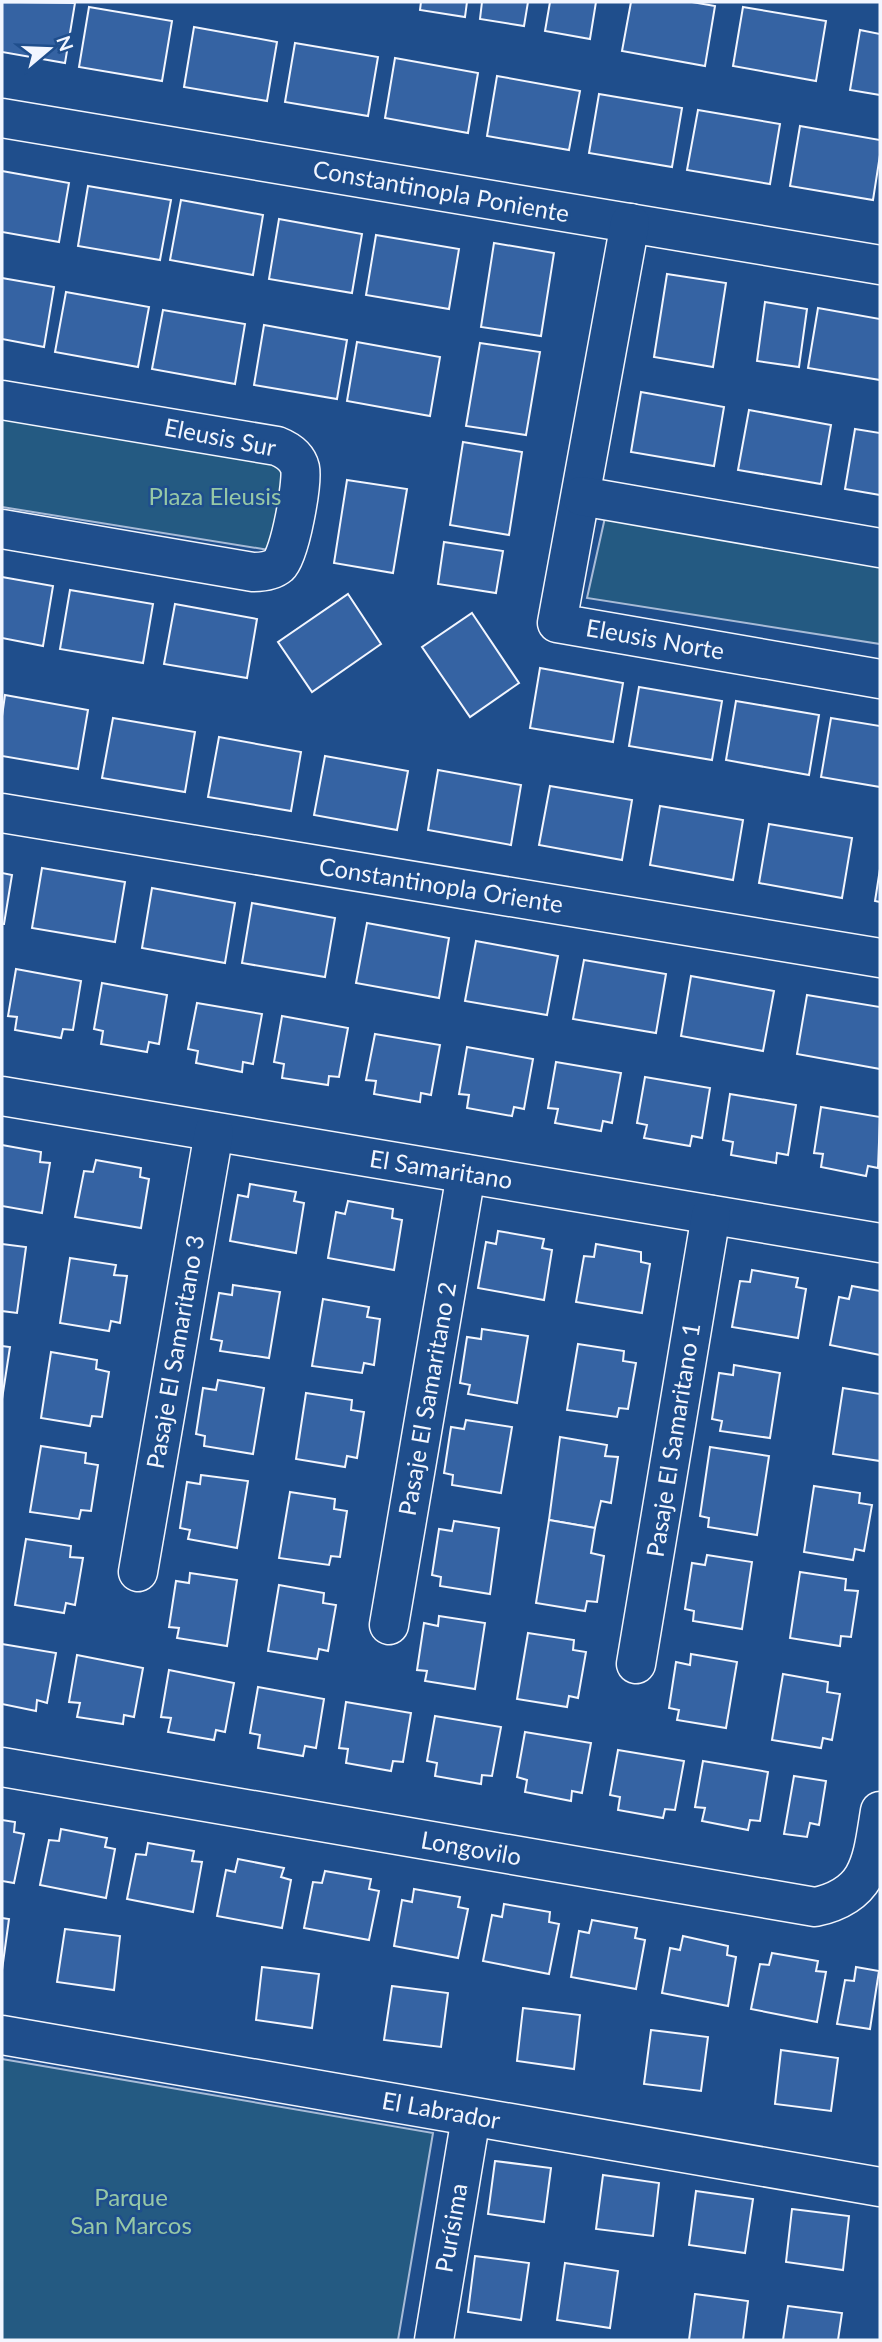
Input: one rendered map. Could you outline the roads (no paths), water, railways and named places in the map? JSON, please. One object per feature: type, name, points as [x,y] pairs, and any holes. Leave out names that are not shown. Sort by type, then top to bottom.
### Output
[{"type":"street","name":"Constantinopla Poniente","points":[[2,118],[880,265]]},
{"type":"street","name":"Eleusis Norte","points":[[629,223],[557,622],[880,679]]},
{"type":"street","name":"Eleusis Sur","points":[[2,400],[277,446],[294,456],[300,467],[300,480],[289,548],[277,567],[265,572],[2,529]]},
{"type":"street","points":[[581,496],[880,548]]},
{"type":"street","name":"Constantinopla Oriente","points":[[2,813],[880,958]]},
{"type":"street","name":"El Samaritano","points":[[2,1096],[880,1243]]},
{"type":"street","name":"Pasaje El Samaritano 3","points":[[138,1572],[215,1132]]},
{"type":"street","name":"Pasaje El Samaritano 2","points":[[389,1625],[466,1174]]},
{"type":"street","name":"Pasaje El Samaritano 1","points":[[636,1664],[711,1215]]},
{"type":"street","name":"Longovilo","points":[[2,1767],[815,1908],[832,1904],[859,1885],[872,1859],[880,1811]]},
{"type":"street","name":"El Labrador","points":[[2,2035],[880,2188]]},
{"type":"street","name":"Purísima","points":[[433,2340],[471,2117]]},
{"type":"park label","name":"Plaza Eleusis","points":[[215,497]]},
{"type":"park label","name":"Parque San Marcos","points":[[131,2212]]}]
